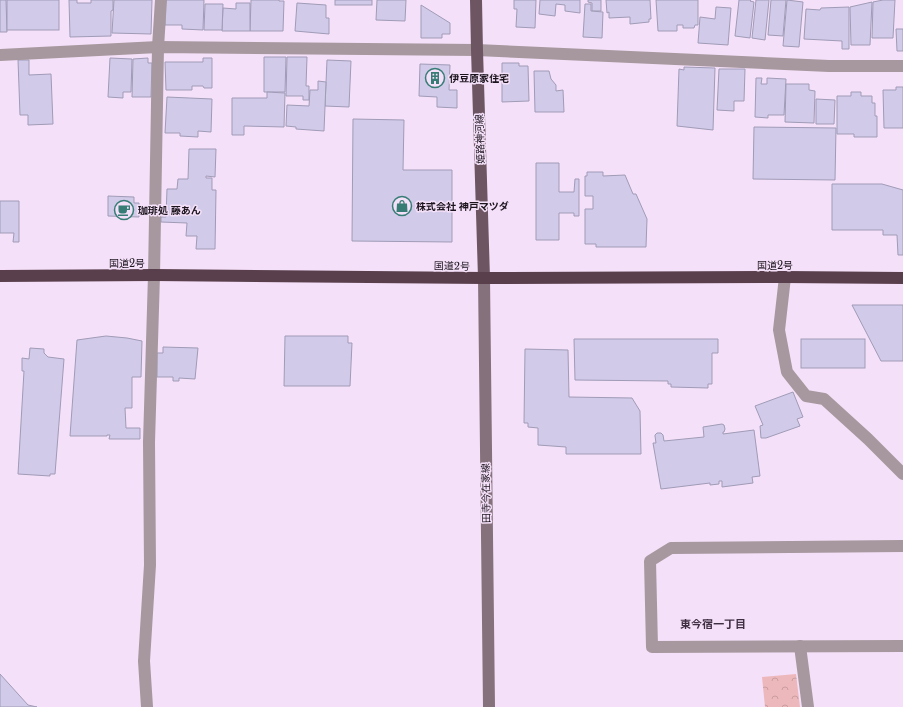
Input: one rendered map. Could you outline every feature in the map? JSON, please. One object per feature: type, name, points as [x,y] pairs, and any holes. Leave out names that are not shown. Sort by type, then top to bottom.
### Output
[{"type":"highway","name":"国道2号","points":[[0,276],[154,275],[484,278],[903,278]]},
{"type":"main road","name":"姫路神河線","points":[[476,0],[484,278]]},
{"type":"main road","name":"田寺今在家線","points":[[484,278],[489,707]]},
{"type":"street","points":[[147,707],[144,661],[150,565],[149,442],[158,47],[161,0]]},
{"type":"street","points":[[0,54],[158,47],[477,50],[829,66],[903,66]]},
{"type":"street","points":[[785,277],[778,330],[787,372],[806,396],[824,399],[868,438],[903,474]]},
{"type":"street","points":[[903,546],[671,548],[650,560],[652,647],[903,646]]},
{"type":"street","points":[[800,646],[808,707]]},
{"type":"green space","points":[[796,674],[800,707],[765,707],[762,677]]},
{"type":"building","points":[[0,0],[6,0],[7,32],[0,32]]},
{"type":"building","points":[[7,0],[59,0],[59,30],[7,30]]},
{"type":"building","points":[[69,0],[77,0],[77,3],[91,3],[91,0],[113,0],[113,10],[111,11],[111,36],[70,37]]},
{"type":"building","points":[[114,0],[152,0],[151,34],[112,33]]},
{"type":"building","points":[[165,0],[204,0],[203,30],[182,29],[182,25],[165,25]]},
{"type":"building","points":[[251,0],[284,1],[283,31],[250,31]]},
{"type":"building","points":[[335,0],[372,0],[372,5],[335,5]]},
{"type":"building","points":[[377,0],[406,0],[405,21],[376,20]]},
{"type":"building","points":[[514,0],[536,0],[535,28],[516,27],[517,9],[514,9]]},
{"type":"building","points":[[540,0],[580,0],[580,13],[565,11],[565,5],[556,4],[555,16],[539,14]]},
{"type":"building","points":[[588,0],[601,0],[601,11],[592,11],[592,3],[588,2]]},
{"type":"building","points":[[606,0],[650,0],[651,19],[649,19],[649,22],[630,24],[630,17],[609,18]]},
{"type":"building","points":[[656,0],[698,0],[698,25],[695,25],[694,28],[683,28],[683,25],[677,25],[677,31],[658,31]]},
{"type":"building","points":[[739,0],[751,0],[750,1],[754,2],[750,38],[735,36]]},
{"type":"building","points":[[756,0],[769,0],[765,40],[752,38]]},
{"type":"building","points":[[771,0],[786,0],[783,36],[768,35]]},
{"type":"building","points":[[787,0],[803,2],[799,47],[783,46]]},
{"type":"building","points":[[895,0],[893,38],[872,38],[873,2]]},
{"type":"building","points":[[872,2],[870,45],[851,45],[850,7]]},
{"type":"building","points":[[236,3],[250,3],[250,31],[222,31],[223,8],[236,9]]},
{"type":"building","points":[[297,3],[326,5],[326,18],[329,18],[329,34],[295,31]]},
{"type":"building","points":[[205,4],[223,4],[222,30],[204,30]]},
{"type":"building","points":[[585,4],[591,4],[591,11],[603,12],[602,38],[583,37]]},
{"type":"building","points":[[421,5],[450,23],[450,34],[442,34],[442,38],[421,38]]},
{"type":"building","points":[[716,7],[731,8],[728,45],[698,43],[700,17],[715,19]]},
{"type":"building","points":[[849,7],[849,49],[842,49],[842,41],[804,39],[806,9],[820,10],[821,8]]},
{"type":"building","points":[[896,29],[903,29],[903,51],[897,51]]},
{"type":"building","points":[[264,57],[286,57],[285,92],[264,92]]},
{"type":"building","points":[[287,57],[307,57],[306,86],[309,86],[309,100],[303,100],[303,96],[286,96]]},
{"type":"building","points":[[110,58],[132,59],[131,92],[123,92],[123,98],[108,97]]},
{"type":"building","points":[[148,58],[148,63],[152,63],[151,97],[132,97],[133,59]]},
{"type":"building","points":[[203,58],[212,58],[212,88],[192,86],[192,90],[166,90],[165,62],[203,62]]},
{"type":"building","points":[[18,60],[29,60],[29,75],[51,74],[53,124],[28,125],[28,115],[20,115]]},
{"type":"building","points":[[327,60],[351,61],[349,107],[325,106]]},
{"type":"building","points":[[502,63],[519,63],[519,66],[528,66],[529,101],[502,102]]},
{"type":"building","name":"伊豆原家住宅","points":[[420,64],[450,65],[449,90],[457,90],[457,108],[437,107],[437,97],[419,96]]},
{"type":"building","points":[[684,67],[715,68],[713,130],[677,126],[679,69],[684,70]]},
{"type":"building","points":[[719,69],[745,69],[744,101],[734,101],[734,111],[717,110]]},
{"type":"building","points":[[534,71],[549,71],[551,79],[556,85],[556,91],[563,90],[564,112],[535,112]]},
{"type":"building","points":[[756,78],[762,78],[761,84],[767,84],[767,78],[786,79],[784,115],[768,115],[768,118],[755,117]]},
{"type":"building","points":[[318,81],[326,82],[324,131],[296,129],[296,127],[286,126],[287,105],[309,106],[310,90],[318,90]]},
{"type":"building","points":[[786,84],[809,84],[809,90],[815,91],[814,123],[785,122]]},
{"type":"building","points":[[896,87],[903,87],[903,128],[884,128],[883,90],[896,90]]},
{"type":"building","points":[[267,92],[285,93],[284,127],[244,126],[244,135],[232,135],[232,98],[267,98]]},
{"type":"building","points":[[851,92],[861,92],[861,96],[872,96],[872,103],[875,103],[875,116],[877,116],[877,137],[854,137],[854,134],[837,134],[837,96],[851,96]]},
{"type":"building","points":[[167,97],[212,99],[211,132],[198,131],[198,137],[180,136],[180,133],[165,133]]},
{"type":"building","points":[[816,99],[835,100],[834,124],[816,124]]},
{"type":"building","name":"株式会社 神戸マツダ","points":[[353,119],[404,120],[403,170],[452,170],[452,242],[352,241]]},
{"type":"building","points":[[754,127],[836,128],[835,180],[753,179]]},
{"type":"building","points":[[189,149],[216,149],[215,177],[206,176],[206,178],[212,178],[212,190],[216,190],[215,249],[196,249],[197,236],[186,236],[187,223],[161,222],[161,217],[166,217],[167,189],[177,189],[178,179],[188,179]]},
{"type":"building","points":[[536,163],[559,163],[559,192],[574,192],[575,179],[579,179],[579,216],[574,216],[574,213],[559,213],[559,240],[536,240]]},
{"type":"building","points":[[587,172],[603,172],[603,176],[625,175],[633,194],[636,194],[647,219],[646,247],[596,247],[596,244],[585,244],[585,209],[593,209],[593,196],[585,196],[585,176],[587,176]]},
{"type":"building","points":[[832,184],[882,184],[903,190],[903,255],[898,255],[897,235],[883,235],[883,230],[832,230]]},
{"type":"building","points":[[108,196],[134,197],[134,203],[139,203],[139,217],[108,216]]},
{"type":"building","points":[[0,201],[19,201],[19,242],[13,242],[14,233],[0,233]]},
{"type":"building","points":[[852,305],[903,305],[903,361],[881,361]]},
{"type":"building","points":[[106,336],[142,341],[141,377],[132,377],[132,408],[125,408],[126,428],[140,428],[140,439],[109,439],[110,435],[70,436],[77,340]]},
{"type":"building","points":[[285,336],[348,336],[348,343],[352,343],[350,386],[284,386]]},
{"type":"building","points":[[574,339],[718,339],[718,353],[712,353],[712,384],[708,384],[708,388],[671,387],[671,384],[668,384],[668,381],[575,380]]},
{"type":"building","points":[[801,339],[865,339],[865,368],[801,368]]},
{"type":"building","points":[[163,347],[198,348],[195,379],[179,378],[179,381],[173,381],[173,377],[157,377],[157,353],[163,353]]},
{"type":"building","points":[[30,348],[44,349],[44,353],[48,357],[64,359],[55,474],[50,474],[50,476],[18,474],[24,371],[22,371],[22,358],[29,359]]},
{"type":"building","points":[[525,349],[568,350],[569,397],[632,398],[640,411],[641,454],[566,454],[566,447],[538,445],[538,428],[528,427],[528,423],[524,423]]},
{"type":"building","points":[[793,392],[803,417],[797,419],[800,426],[766,438],[761,438],[760,426],[763,425],[755,406]]},
{"type":"building","points":[[724,425],[725,429],[723,434],[754,430],[760,476],[752,477],[753,483],[722,487],[722,481],[719,481],[719,484],[710,485],[710,483],[661,489],[653,443],[656,443],[655,435],[657,433],[661,433],[664,441],[704,437],[703,427]]},
{"type":"building","points":[[0,674],[28,705],[37,707],[0,707]]},
{"type":"place","name":"伊豆原家住宅","points":[[435,78]]},
{"type":"place","name":"株式会社 神戸マツダ","points":[[402,206]]},
{"type":"place","name":"珈琲処 藤あん","points":[[124,210]]},
{"type":"district","name":"東今宿一丁目","points":[[713,624]]}]
